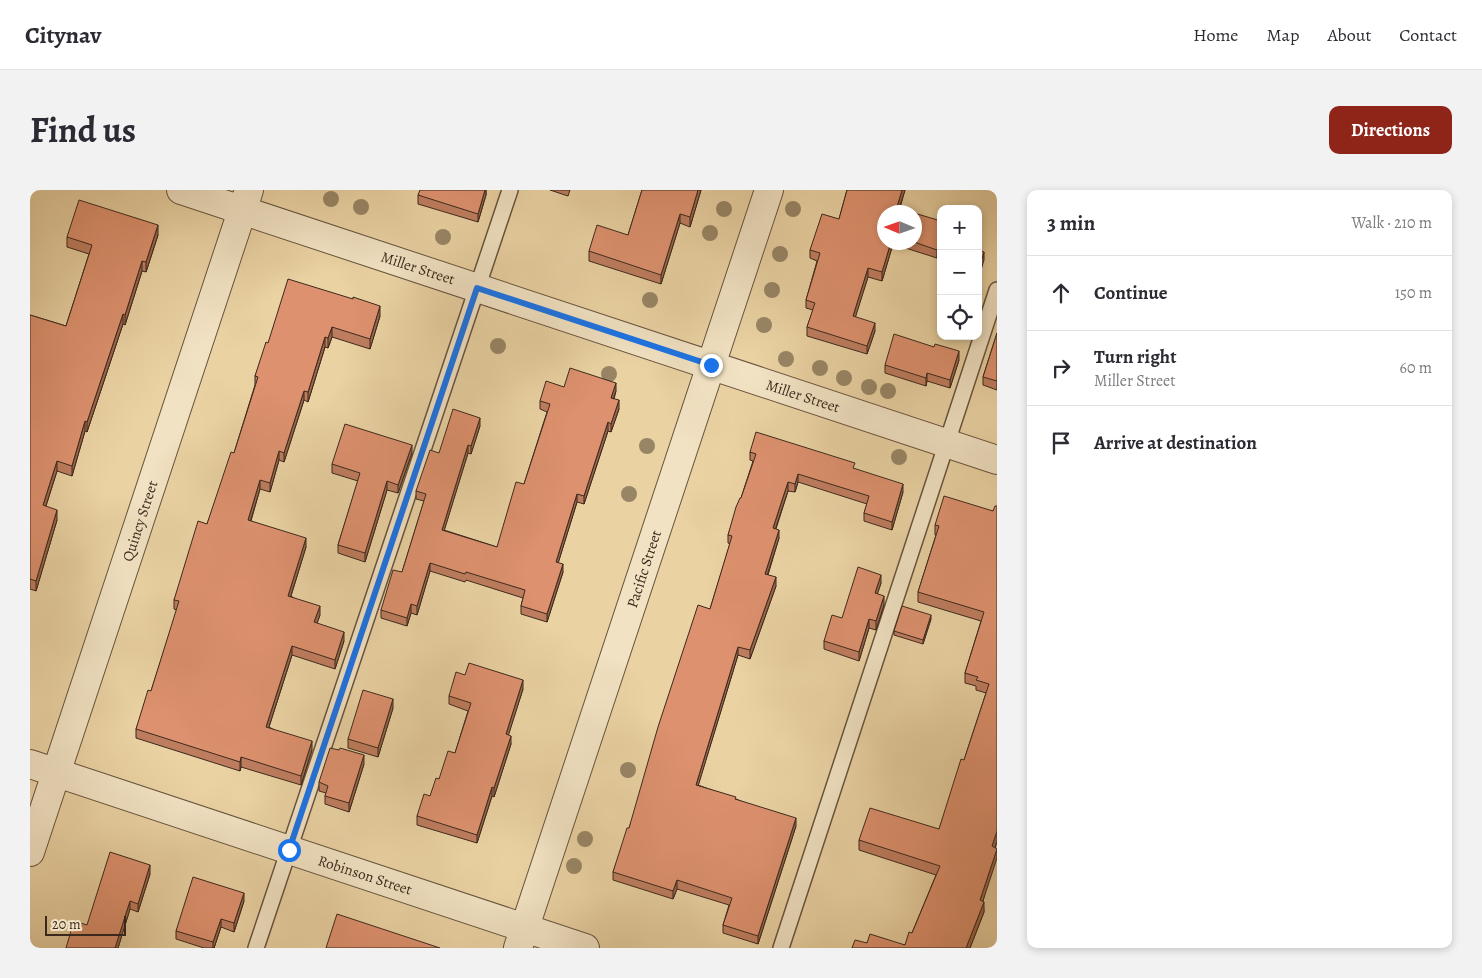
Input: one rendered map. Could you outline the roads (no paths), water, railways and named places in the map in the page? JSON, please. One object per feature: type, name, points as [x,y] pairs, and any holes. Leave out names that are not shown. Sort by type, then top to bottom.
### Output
[{"type":"street","name":"Miller Street","points":[[181,190],[246,200],[477,288],[997,460]]},
{"type":"street","name":"Pacific Street","points":[[522,938],[769,190]]},
{"type":"street","name":"Quincy Street","points":[[30,852],[246,200]]},
{"type":"street","name":"Robinson Street","points":[[30,764],[289,850],[522,938],[585,948]]},
{"type":"lane","points":[[256,948],[510,190]]},
{"type":"lane","points":[[780,948],[997,290]]}]
